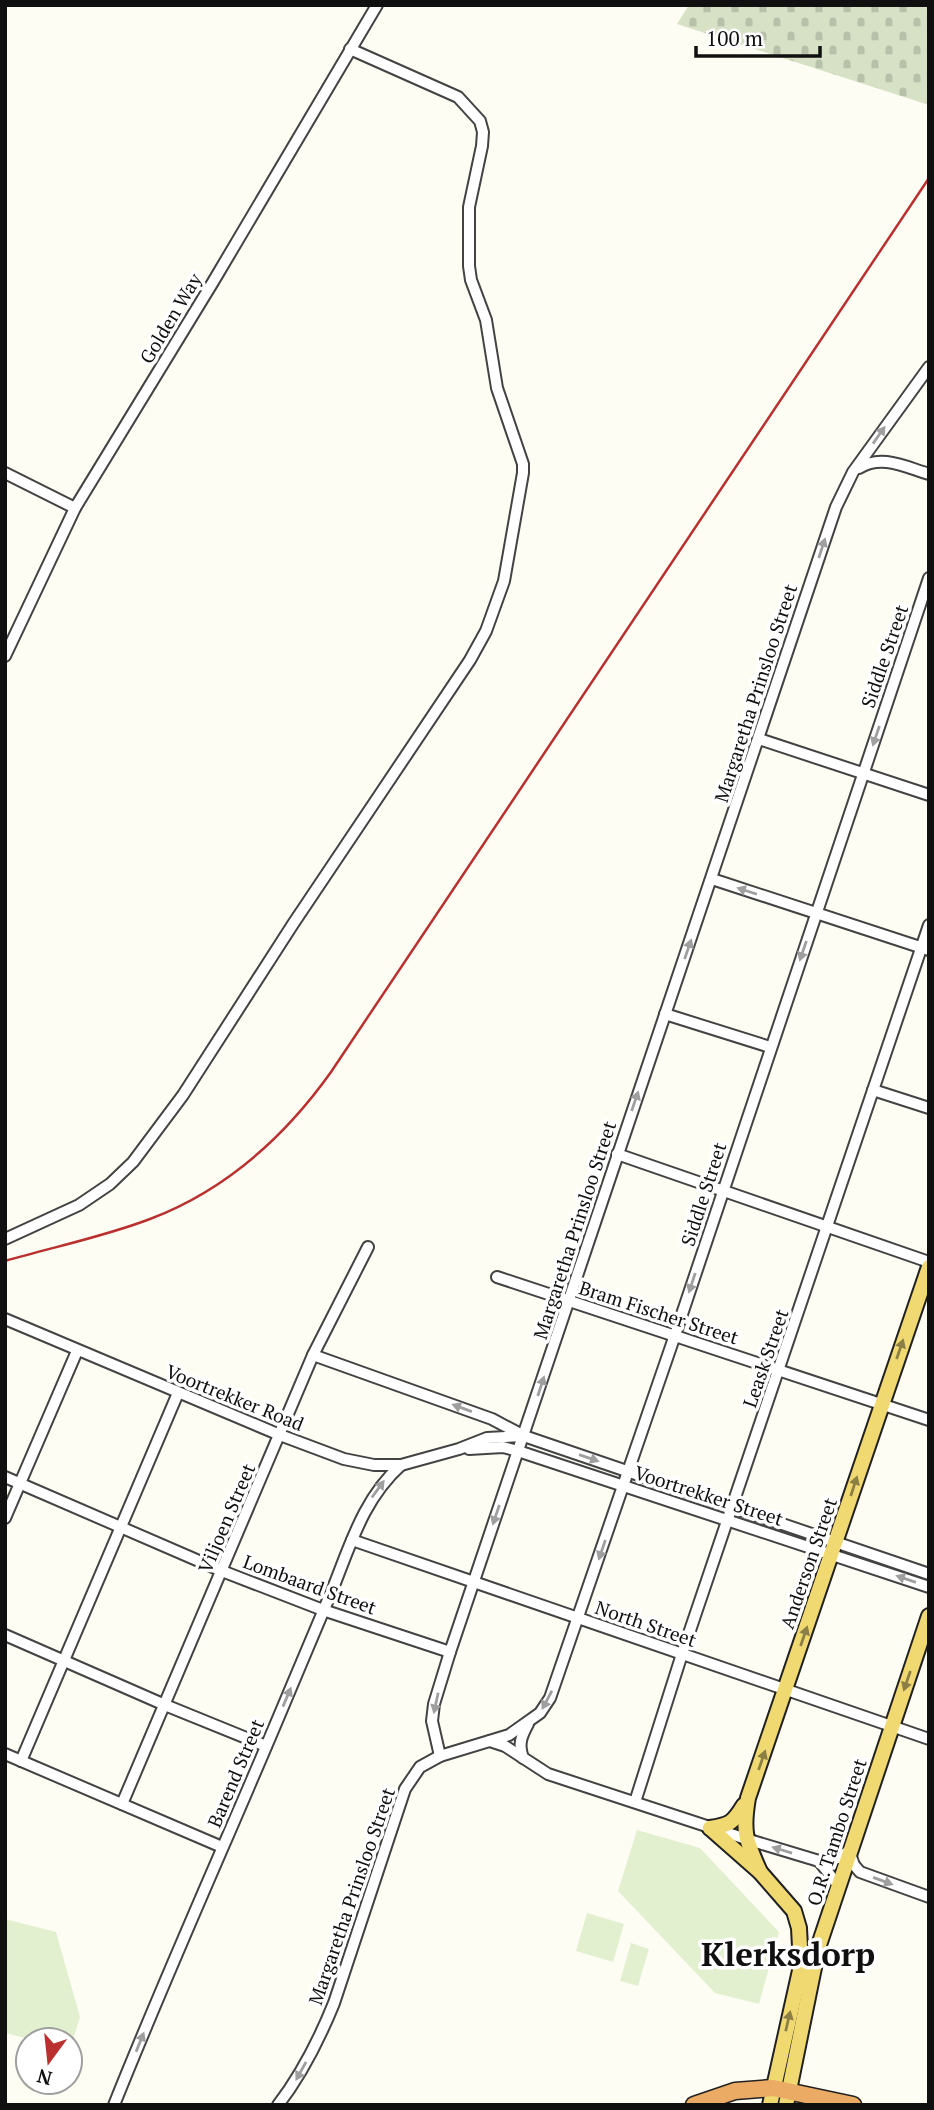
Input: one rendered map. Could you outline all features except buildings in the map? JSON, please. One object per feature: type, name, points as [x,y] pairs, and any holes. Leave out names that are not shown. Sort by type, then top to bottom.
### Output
[{"type":"highway","points":[[694,2105],[735,2091],[782,2094],[853,2105]]},
{"type":"main road","name":"Anderson Street","points":[[760,1872],[746,1839],[744,1824],[748,1798],[929,1265]]},
{"type":"main road","name":"O.R. Tambo Street","points":[[770,2105],[782,2094],[838,1885],[929,1616]]},
{"type":"main road","points":[[710,1828],[727,1825],[735,1820],[748,1798]]},
{"type":"main road","points":[[710,1828],[760,1872]]},
{"type":"main road","name":"O.R. Tambo Street","points":[[760,1872],[794,1911],[801,1945],[782,2094]]},
{"type":"street","name":"Golden Way","points":[[5,656],[75,508],[220,271],[377,5]]},
{"type":"street","points":[[5,1239],[95,1195],[133,1162],[149,1141],[194,1078],[293,924],[470,660],[486,631],[503,581],[523,464],[497,388],[486,320],[468,267],[470,192],[482,146],[483,132],[480,121],[458,97],[350,50]]},
{"type":"street","name":"Margaretha Prinsloo Street","points":[[278,2105],[295,2082],[321,2035],[334,2003],[405,1789],[420,1768],[440,1756],[432,1721],[434,1704],[450,1652],[836,507],[853,472],[929,367]]},
{"type":"street","points":[[853,472],[870,461],[887,461],[929,474]]},
{"type":"street","points":[[5,473],[75,508]]},
{"type":"street","name":"Siddle Street","points":[[440,1756],[509,1735],[529,1723],[550,1698],[929,578]]},
{"type":"street","points":[[759,739],[929,795]]},
{"type":"street","points":[[712,880],[925,949]]},
{"type":"street","name":"Leask Street","points":[[635,1802],[682,1654],[873,1090],[925,949],[929,925]]},
{"type":"street","points":[[665,1014],[770,1048]]},
{"type":"street","points":[[873,1090],[929,1108]]},
{"type":"street","points":[[617,1154],[929,1265]]},
{"type":"street","name":"Viljoen Street","points":[[122,1804],[313,1355],[368,1247]]},
{"type":"street","name":"Bram Fischer Street","points":[[497,1277],[929,1420]]},
{"type":"street","name":"Voortrekker Road","points":[[5,1319],[178,1393],[344,1459],[374,1465],[401,1465],[459,1449],[487,1438],[524,1436]]},
{"type":"street","points":[[5,1518],[77,1351]]},
{"type":"street","points":[[313,1355],[492,1419],[524,1436]]},
{"type":"street","points":[[21,1761],[178,1393]]},
{"type":"street","name":"Voortrekker Street","points":[[524,1436],[733,1506],[929,1587]]},
{"type":"street","name":"Voortrekker Road","points":[[459,1449],[503,1447],[518,1451]]},
{"type":"street","name":"Voortrekker Street","points":[[518,1451],[728,1519],[929,1574]]},
{"type":"street","name":"Barend Street","points":[[114,2105],[352,1540],[371,1498],[383,1481],[401,1465]]},
{"type":"street","name":"Lombaard Street","points":[[5,1477],[222,1571],[323,1610],[450,1652]]},
{"type":"street","name":"North Street","points":[[352,1540],[929,1739]]},
{"type":"street","points":[[5,1635],[266,1746]]},
{"type":"street","points":[[523,1758],[520,1747],[529,1723]]},
{"type":"street","points":[[491,1741],[505,1746],[548,1774],[710,1828],[819,1861],[838,1858],[849,1851],[860,1872],[929,1897]]},
{"type":"street","points":[[5,1754],[222,1847]]},
{"type":"street","points":[[819,1861],[838,1885]]},
{"type":"green space","points":[[689,5],[929,5],[929,105],[677,24]]},
{"type":"green space","points":[[637,1830],[700,1848],[779,1932],[759,2004],[715,1993],[618,1891]]},
{"type":"green space","points":[[587,1913],[624,1924],[613,1962],[576,1951]]},
{"type":"green space","points":[[5,1919],[56,1932],[80,2017],[77,2026],[14,2026],[14,2035],[5,2033]]},
{"type":"green space","points":[[631,1943],[649,1949],[638,1986],[620,1981]]},
{"type":"railway","points":[[5,1261],[114,1231],[178,1207],[228,1177],[294,1119],[331,1072],[929,178]]},
{"type":"district","name":"Klerksdorp","points":[[788,1953]]}]
